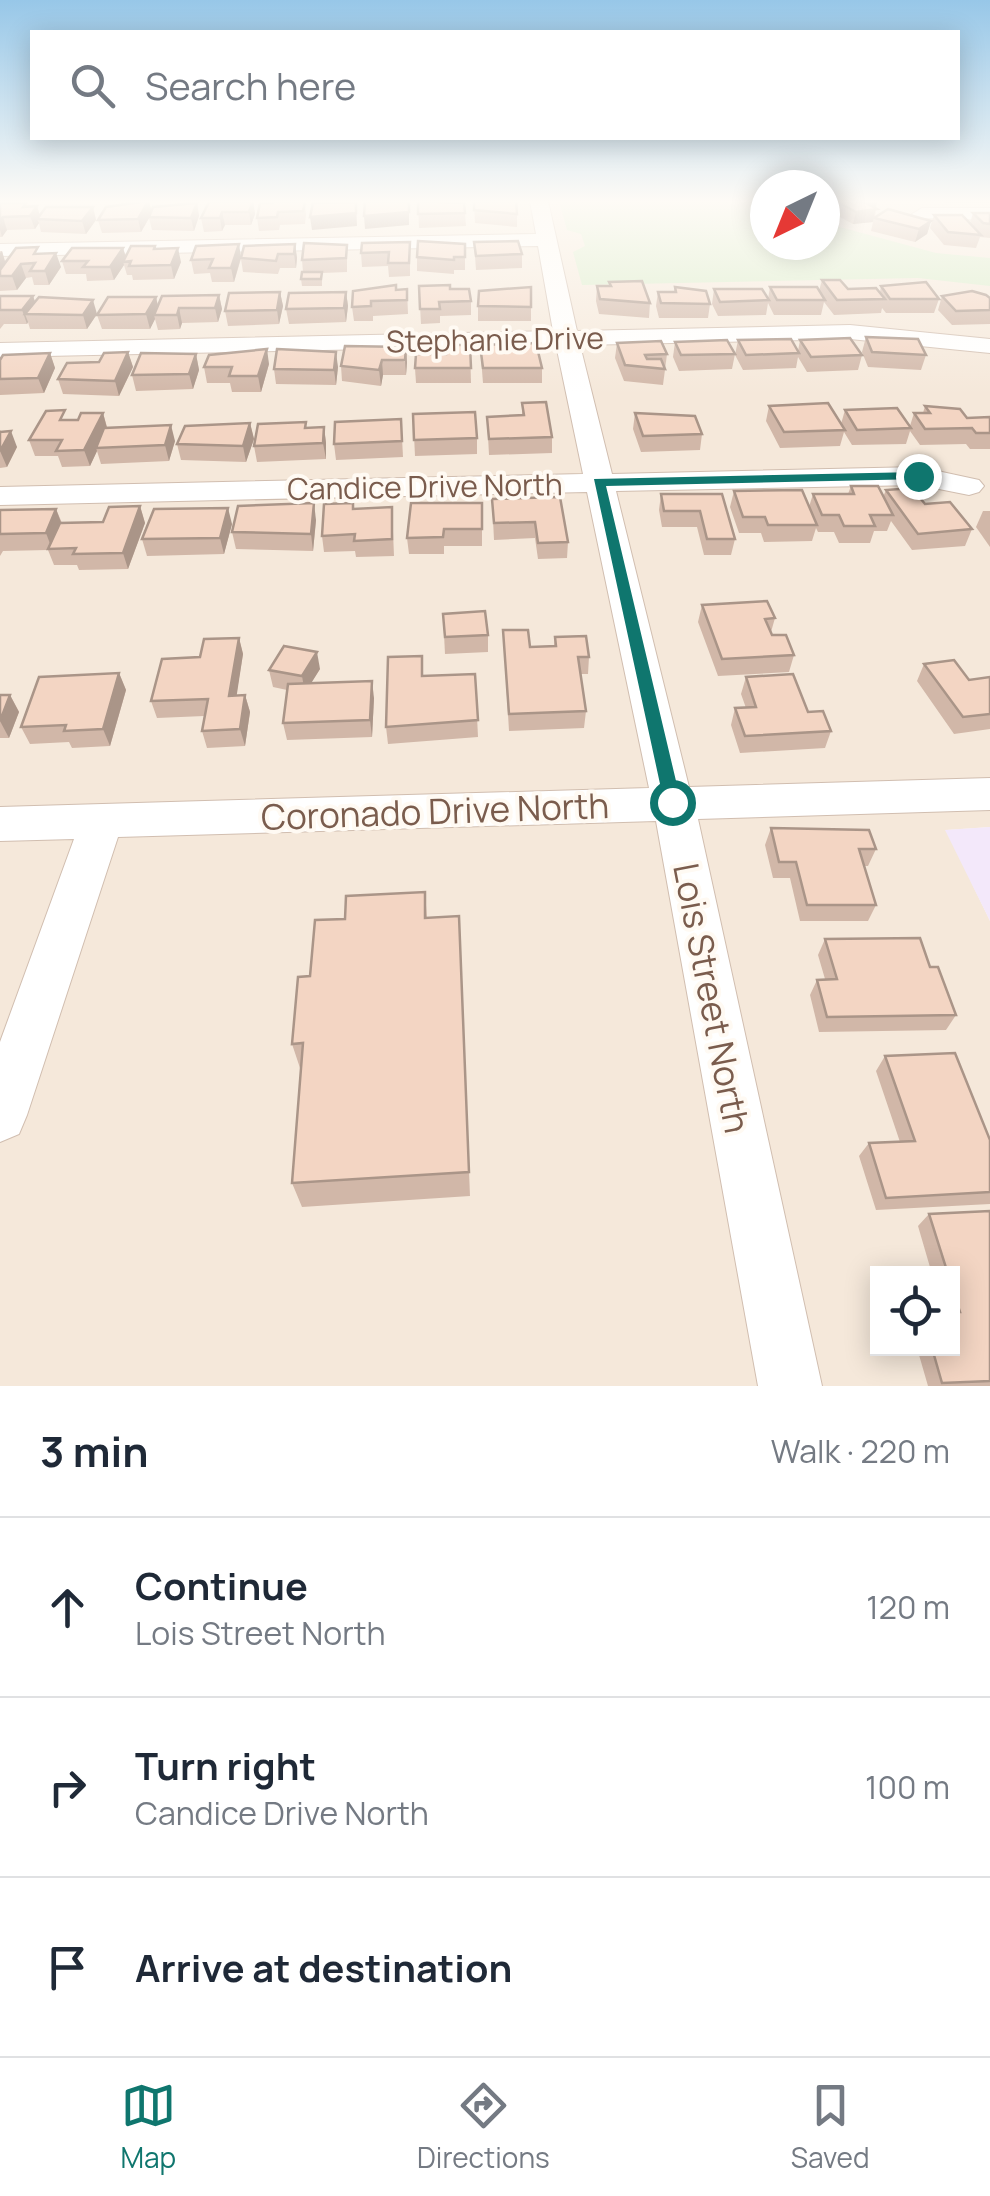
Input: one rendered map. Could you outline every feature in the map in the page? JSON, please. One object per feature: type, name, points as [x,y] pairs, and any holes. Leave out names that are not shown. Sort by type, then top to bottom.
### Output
[{"type":"street","name":"Lois Street North","points":[[553,266],[672,802],[790,1386]]},
{"type":"street","name":"Stephanie Drive","points":[[0,350],[850,332],[990,346]]},
{"type":"street","name":"Candice Drive North","points":[[0,496],[918,476],[969,486]]},
{"type":"street","name":"Coronado Drive North","points":[[0,824],[990,794]]},
{"type":"street","points":[[0,1115],[102,821]]},
{"type":"shaded area","points":[[0,266],[990,266],[990,827],[946,830],[990,921],[990,1386],[0,1386]]},
{"type":"shaded area","points":[[990,827],[990,921],[945,830]]},
{"type":"green space","points":[[577,266],[990,266],[990,286],[918,278],[582,285]]},
{"type":"building","points":[[3,266],[20,266],[12,276],[0,276]]},
{"type":"building","points":[[33,266],[48,266],[45,271],[30,271]]},
{"type":"building","points":[[302,272],[322,272],[321,279],[301,279]]},
{"type":"building","points":[[822,280],[840,280],[848,289],[876,288],[885,299],[837,300]]},
{"type":"building","points":[[642,281],[650,303],[600,299],[597,286]]},
{"type":"building","points":[[926,282],[939,299],[890,299],[881,286]]},
{"type":"building","points":[[396,285],[396,290],[407,289],[407,300],[371,301],[371,306],[352,307],[353,291]]},
{"type":"building","points":[[450,285],[450,289],[469,289],[471,301],[439,302],[440,309],[420,309],[419,286]]},
{"type":"building","points":[[531,287],[531,307],[478,306],[479,291]]},
{"type":"building","points":[[675,287],[706,291],[710,304],[661,303],[658,292],[676,292]]},
{"type":"building","points":[[770,287],[817,287],[825,300],[777,300]]},
{"type":"building","points":[[714,289],[762,289],[769,300],[720,302]]},
{"type":"building","points":[[972,291],[990,298],[990,310],[956,311],[942,296]]},
{"type":"building","points":[[280,292],[277,310],[225,311],[229,293]]},
{"type":"building","points":[[346,292],[344,308],[286,309],[289,293]]},
{"type":"building","points":[[219,295],[215,308],[179,308],[177,315],[154,315],[162,296]]},
{"type":"building","points":[[0,296],[33,296],[22,310],[0,310]]},
{"type":"building","points":[[39,297],[93,300],[83,315],[25,314]]},
{"type":"building","points":[[108,297],[156,297],[146,314],[97,315]]},
{"type":"building","points":[[866,337],[918,339],[926,355],[872,352]]},
{"type":"building","points":[[850,338],[862,355],[811,357],[800,340]]},
{"type":"building","points":[[791,339],[799,353],[746,355],[738,340]]},
{"type":"building","points":[[727,340],[735,354],[681,355],[675,342]]},
{"type":"building","points":[[661,341],[667,354],[645,355],[647,359],[661,359],[665,369],[625,365],[617,343]]},
{"type":"building","points":[[536,343],[542,368],[483,368],[480,345]]},
{"type":"building","points":[[446,345],[470,345],[471,368],[415,368],[416,354],[446,354]]},
{"type":"building","points":[[345,346],[406,347],[405,360],[382,360],[379,370],[341,366]]},
{"type":"building","points":[[267,349],[258,376],[229,376],[232,367],[204,367],[209,355]]},
{"type":"building","points":[[277,349],[336,352],[334,370],[274,369]]},
{"type":"building","points":[[128,352],[115,381],[58,379],[67,363],[99,362],[104,353]]},
{"type":"building","points":[[50,353],[38,378],[0,379],[3,355]]},
{"type":"building","points":[[141,353],[196,354],[189,374],[132,375]]},
{"type":"building","points":[[546,402],[552,437],[489,439],[487,417],[524,415],[522,403]]},
{"type":"building","points":[[828,403],[845,430],[784,432],[769,406]]},
{"type":"building","points":[[925,406],[960,409],[967,418],[990,417],[990,433],[976,433],[972,428],[925,429],[914,413],[930,413]]},
{"type":"building","points":[[897,408],[911,428],[857,430],[845,410]]},
{"type":"building","points":[[65,410],[60,420],[78,420],[81,413],[103,413],[84,450],[56,451],[62,440],[29,440],[46,411]]},
{"type":"building","points":[[475,412],[477,438],[414,440],[413,414]]},
{"type":"building","points":[[635,413],[695,416],[702,434],[643,436]]},
{"type":"building","points":[[401,419],[402,441],[334,444],[335,422]]},
{"type":"building","points":[[306,422],[305,428],[324,427],[323,443],[254,446],[258,424]]},
{"type":"building","points":[[250,423],[243,446],[177,444],[185,426]]},
{"type":"building","points":[[171,425],[165,445],[96,448],[104,428]]},
{"type":"building","points":[[11,431],[0,451],[0,432]]},
{"type":"building","points":[[851,486],[878,486],[893,515],[870,515],[875,526],[844,526],[839,515],[822,515],[813,494],[854,494]]},
{"type":"building","points":[[912,488],[925,504],[950,502],[972,529],[918,534],[886,490]]},
{"type":"building","points":[[802,490],[817,525],[768,525],[765,517],[743,517],[734,491]]},
{"type":"building","points":[[661,494],[722,494],[735,539],[707,539],[700,511],[664,511]]},
{"type":"building","points":[[560,497],[568,542],[538,543],[535,522],[494,523],[492,499]]},
{"type":"building","points":[[314,503],[311,534],[232,532],[238,506]]},
{"type":"building","points":[[353,503],[353,509],[392,507],[392,539],[354,541],[355,534],[322,536],[324,504]]},
{"type":"building","points":[[411,503],[482,503],[482,529],[444,529],[443,537],[407,538]]},
{"type":"building","points":[[140,506],[123,553],[73,554],[76,548],[48,549],[60,523],[103,522],[109,507]]},
{"type":"building","points":[[228,508],[220,538],[142,539],[154,509]]},
{"type":"building","points":[[56,509],[46,533],[0,534],[0,510]]},
{"type":"building","points":[[767,601],[775,618],[765,619],[772,635],[786,635],[794,655],[722,659],[702,605]]},
{"type":"building","points":[[485,611],[488,635],[445,637],[443,614]]},
{"type":"building","points":[[503,630],[528,630],[530,647],[556,646],[555,637],[586,636],[589,657],[578,657],[586,711],[509,714]]},
{"type":"building","points":[[239,638],[229,696],[245,695],[240,729],[202,731],[208,699],[151,701],[162,659],[200,657],[204,639]]},
{"type":"building","points":[[284,646],[317,652],[302,676],[269,670]]},
{"type":"building","points":[[422,656],[422,676],[475,674],[478,720],[386,727],[388,657]]},
{"type":"building","points":[[954,660],[969,680],[990,677],[990,714],[963,717],[924,664]]},
{"type":"building","points":[[119,673],[103,729],[64,731],[66,725],[21,727],[39,677]]},
{"type":"building","points":[[793,674],[808,712],[823,711],[831,731],[745,736],[735,708],[756,707],[746,677]]},
{"type":"building","points":[[372,681],[370,720],[283,723],[288,684]]},
{"type":"building","points":[[0,695],[10,695],[0,721]]},
{"type":"building","points":[[771,828],[869,830],[876,849],[859,849],[876,905],[807,905],[796,862],[779,862]]},
{"type":"building","points":[[425,892],[425,918],[459,916],[469,1172],[292,1183],[303,1043],[292,1044],[298,977],[310,976],[315,920],[345,919],[346,896]]},
{"type":"building","points":[[920,938],[930,967],[938,967],[956,1015],[827,1017],[817,980],[837,979],[825,939]]},
{"type":"building","points":[[955,1053],[990,1140],[990,1192],[886,1198],[869,1143],[915,1141],[885,1056]]},
{"type":"building","points":[[990,1211],[990,1381],[942,1383],[934,1356],[960,1356],[960,1266],[945,1266],[929,1214]]},
{"type":"route","points":[[672,802],[599,482],[918,476]]}]
